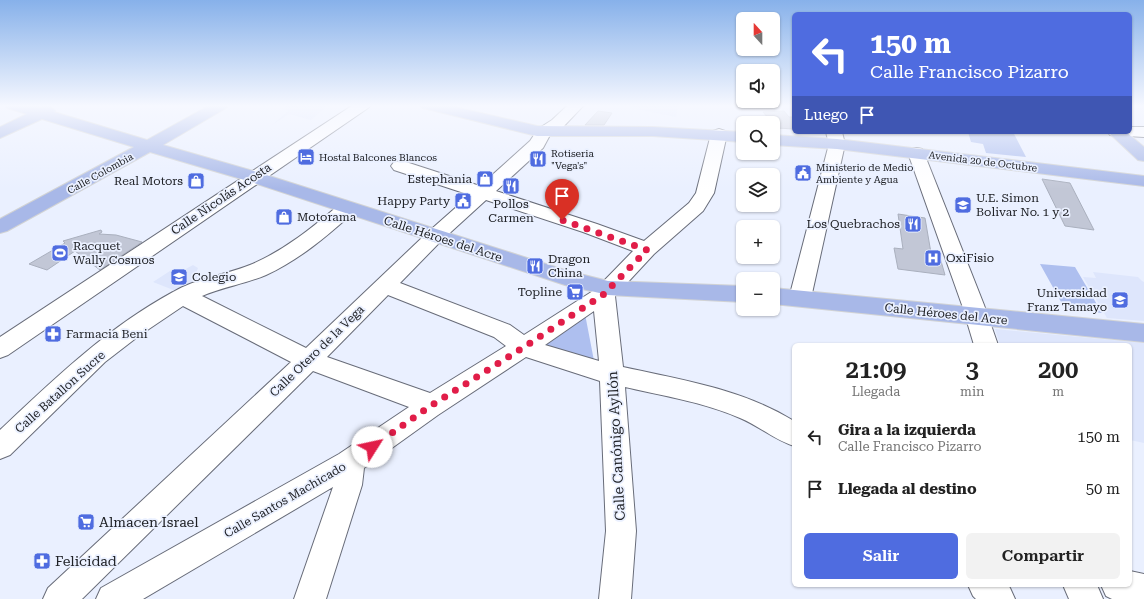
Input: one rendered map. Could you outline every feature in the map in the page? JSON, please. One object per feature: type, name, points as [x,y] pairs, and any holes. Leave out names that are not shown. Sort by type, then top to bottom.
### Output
[{"type":"main road","name":"Calle Héroes del Acre","points":[[108,133],[254,177],[434,237],[606,291],[736,294]]},
{"type":"main road","name":"Calle Colombia","points":[[0,228],[171,133]]},
{"type":"main road","points":[[699,133],[736,136]]},
{"type":"main road","points":[[1118,134],[1144,156]]},
{"type":"main road","name":"Avenida 20 de Octubre","points":[[780,140],[836,138],[916,153],[1144,181]]},
{"type":"main road","name":"Calle Héroes del Acre","points":[[780,297],[977,318],[1144,333]]},
{"type":"street","name":"Calle Nicolás Acosta","points":[[0,349],[321,133]]},
{"type":"street","name":"Calle Otero de la Vega","points":[[59,599],[309,360],[434,237],[537,144],[543,133]]},
{"type":"street","name":"Calle Santos Machicado","points":[[112,599],[349,463],[429,407],[524,347],[606,291],[647,250],[696,207],[705,194],[719,134]]},
{"type":"street","points":[[800,298],[836,138]]},
{"type":"street","points":[[916,153],[985,343]]},
{"type":"street","points":[[400,166],[590,228],[647,250]]},
{"type":"street","name":"Calle Batallon Sucre","points":[[0,447],[86,364],[129,331],[183,296],[208,285],[258,270],[299,247],[314,237],[347,208]]},
{"type":"street","points":[[385,285],[502,331],[524,347],[612,375],[720,399],[751,410],[771,420],[792,434]]},
{"type":"street","name":"Calle Canónigo Ayllón","points":[[606,291],[621,531],[614,599]]},
{"type":"street","points":[[183,296],[309,360],[420,400],[429,407]]},
{"type":"street","points":[[310,599],[348,485],[350,468],[349,463]]},
{"type":"street","points":[[986,587],[999,599]]},
{"type":"street","points":[[1081,587],[1087,599]]},
{"type":"street","points":[[1128,587],[1144,590]]},
{"type":"shaded area","points":[[969,134],[1014,134],[1026,157],[986,153],[983,144],[971,142]]},
{"type":"shaded area","points":[[1040,264],[1075,267],[1102,313],[1065,309]]},
{"type":"shaded area","name":"Colegio","points":[[193,265],[198,268],[195,275],[200,280],[181,293],[153,282],[173,269],[182,271]]},
{"type":"shaded area","name":"Universidad Franz Tamayo","points":[[1093,272],[1138,277],[1144,282],[1144,321],[1107,318],[1083,277],[1096,278]]},
{"type":"shaded area","points":[[585,314],[595,366],[538,346]]},
{"type":"shaded area","points":[[995,329],[1144,343],[1144,443],[1132,440],[1132,343],[999,343]]},
{"type":"building","points":[[1042,179],[1070,183],[1094,230],[1065,226]]},
{"type":"building","points":[[898,214],[925,218],[931,253],[939,254],[945,275],[898,269],[894,248],[903,249]]},
{"type":"building","name":"Racquet Wally Cosmos","points":[[101,230],[102,232],[99,234],[116,235],[142,242],[100,270],[75,251],[47,270],[29,264],[65,243],[63,241]]},
{"type":"place","name":"Hostal Balcones Blancos","points":[[306,157]]},
{"type":"place","name":"Rotiseria \"Vega's\"","points":[[538,159]]},
{"type":"place","name":"Ministerio de Medio Ambiente y Agua","points":[[803,173]]},
{"type":"place","name":"Estephania","points":[[485,179]]},
{"type":"place","name":"Real Motors","points":[[196,181]]},
{"type":"place","name":"Pollos Carmen","points":[[511,186]]},
{"type":"place","name":"Happy Party","points":[[463,201]]},
{"type":"place","name":"U.E. Simon Bolivar No. 1 y 2","points":[[963,205]]},
{"type":"place","name":"Motorama","points":[[284,217]]},
{"type":"place","name":"Los Quebrachos","points":[[913,224]]},
{"type":"place","name":"Racquet Wally Cosmos","points":[[60,253]]},
{"type":"place","name":"OxiFisio","points":[[933,258]]},
{"type":"place","name":"Dragon China","points":[[535,266]]},
{"type":"place","name":"Colegio","points":[[179,277]]},
{"type":"place","name":"Topline","points":[[575,292]]},
{"type":"place","name":"Universidad Franz Tamayo","points":[[1120,300]]},
{"type":"place","name":"Farmacia Beni","points":[[53,334]]},
{"type":"place","name":"Almacen Israel","points":[[86,522]]},
{"type":"place","name":"Felicidad","points":[[42,561]]},
{"type":"route","points":[[372,447],[429,407],[604,294],[608,288],[647,250],[590,228],[562,220]]}]
